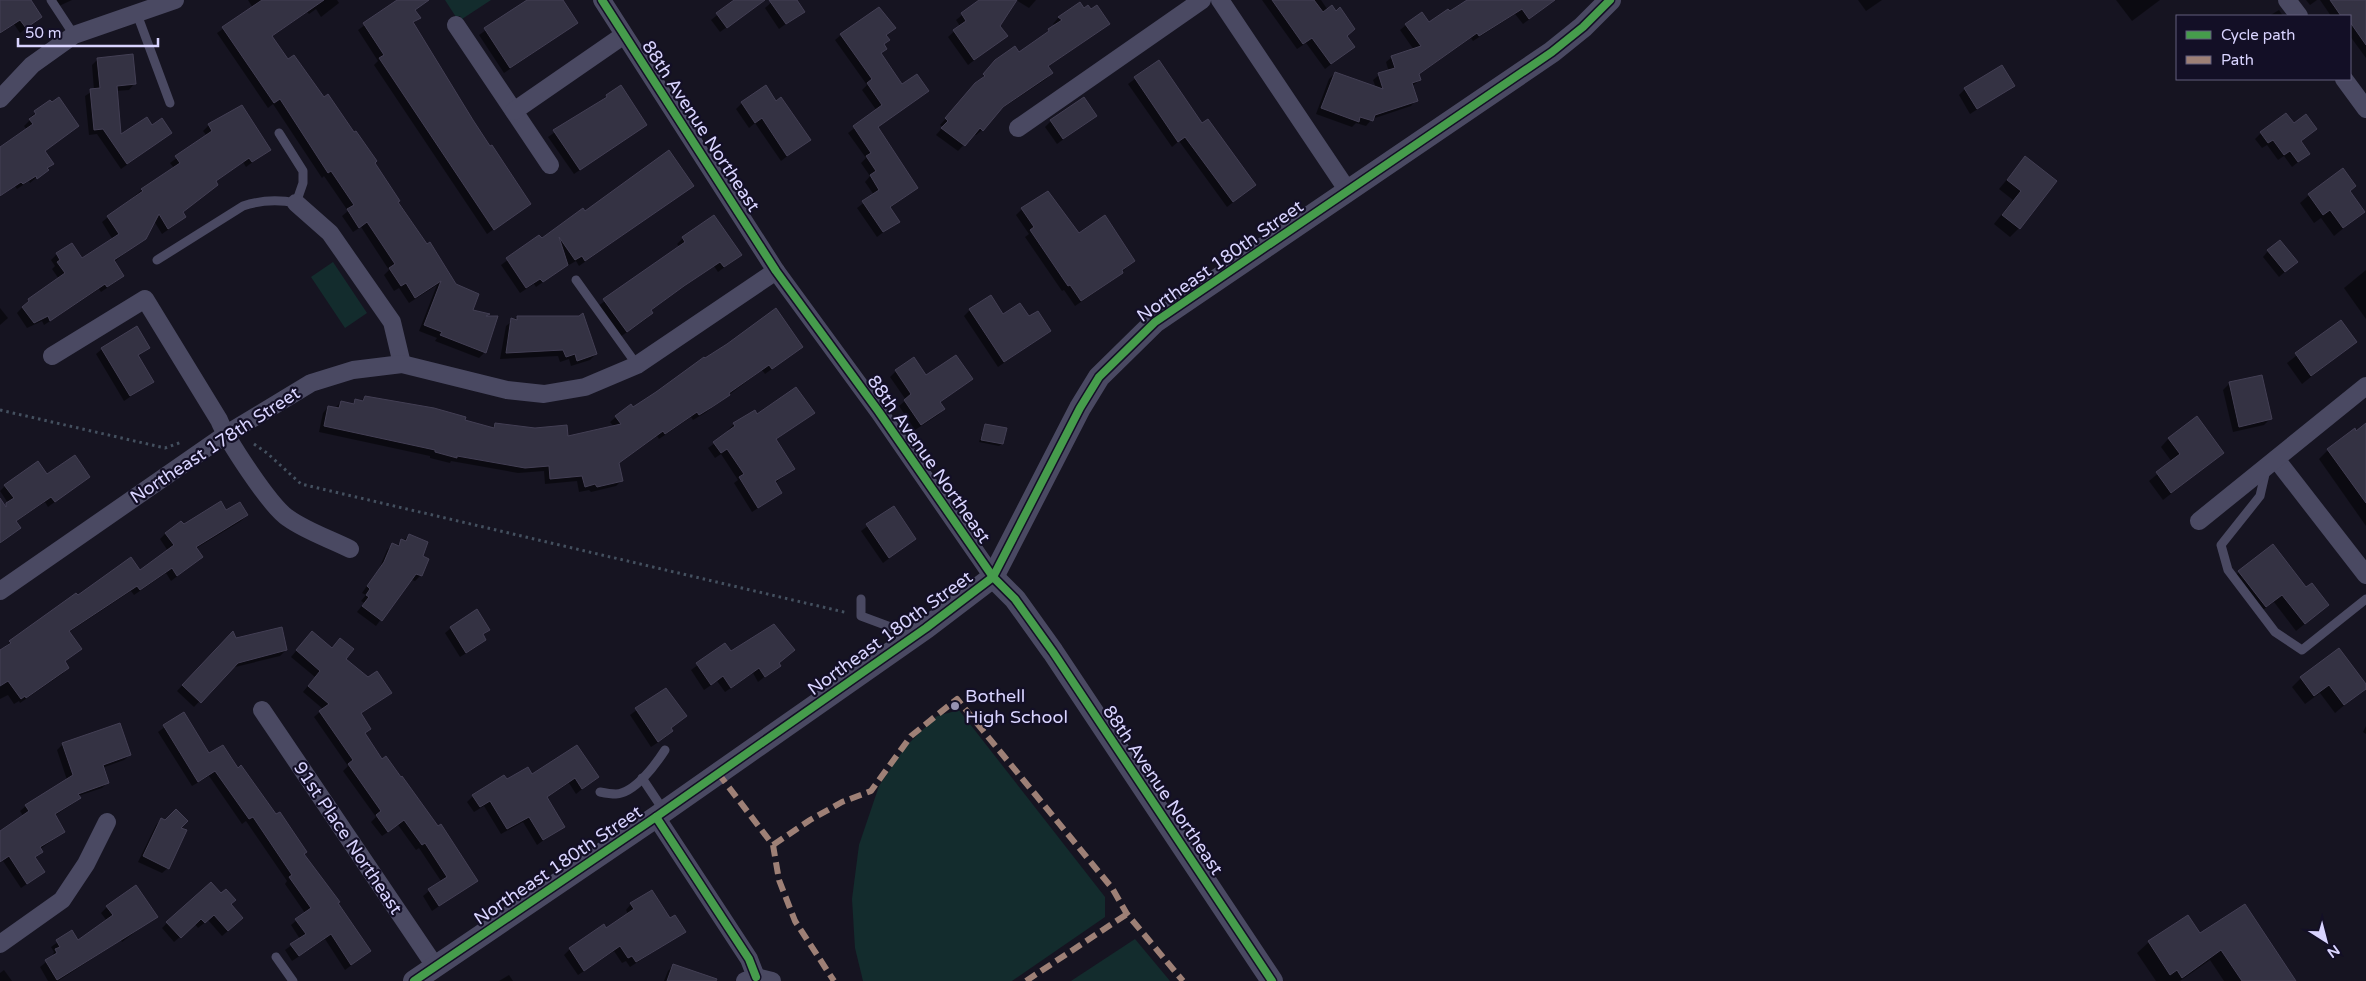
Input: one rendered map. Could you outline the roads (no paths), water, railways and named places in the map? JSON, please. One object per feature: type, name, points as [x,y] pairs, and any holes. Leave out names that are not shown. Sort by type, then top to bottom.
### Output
[{"type":"street","points":[[0,99],[32,65],[74,35],[175,0]]},
{"type":"street","points":[[1018,128],[1202,0]]},
{"type":"street","points":[[1220,0],[1348,191]]},
{"type":"street","name":"Northeast 180th Street","points":[[414,981],[660,814],[914,636],[993,577],[1080,408],[1099,377],[1155,322],[1552,52],[1583,27],[1610,0]]},
{"type":"street","points":[[2287,0],[2298,15]]},
{"type":"street","name":"88th Avenue Northeast","points":[[605,1],[624,36],[776,270],[879,412],[993,577],[1015,599],[1053,652],[1272,981]]},
{"type":"street","points":[[456,25],[550,165]]},
{"type":"street","points":[[514,111],[624,36]]},
{"type":"street","points":[[2345,80],[2366,108]]},
{"type":"street","points":[[296,202],[330,233],[392,322],[402,364]]},
{"type":"street","name":"Northeast 178th Street","points":[[0,591],[311,383],[353,370],[402,364],[507,390],[544,394],[585,387],[637,365],[776,270]]},
{"type":"street","points":[[52,356],[145,298],[219,420],[222,441],[286,517],[350,549]]},
{"type":"street","points":[[2199,521],[2366,386]]},
{"type":"street","points":[[2271,463],[2366,575]]},
{"type":"street","name":"91st Place Northeast","points":[[262,710],[435,966]]},
{"type":"street","points":[[660,814],[749,959],[758,980]]},
{"type":"street","points":[[0,944],[62,900],[86,864],[108,822]]},
{"type":"lane","points":[[51,0],[74,35]]},
{"type":"lane","points":[[137,14],[170,103]]},
{"type":"lane","points":[[157,260],[243,206],[271,200],[296,202],[303,183],[303,171],[279,133]]},
{"type":"lane","points":[[576,280],[637,365]]},
{"type":"lane","points":[[2271,463],[2260,496],[2221,545],[2228,570],[2275,632],[2302,650],[2366,600]]},
{"type":"lane","points":[[861,599],[861,616],[914,636]]},
{"type":"lane","points":[[600,792],[618,794],[652,770],[665,750]]},
{"type":"lane","points":[[642,778],[660,814]]},
{"type":"lane","points":[[276,957],[293,981]]},
{"type":"place","name":"Bothell High School","points":[[955,706]]}]
